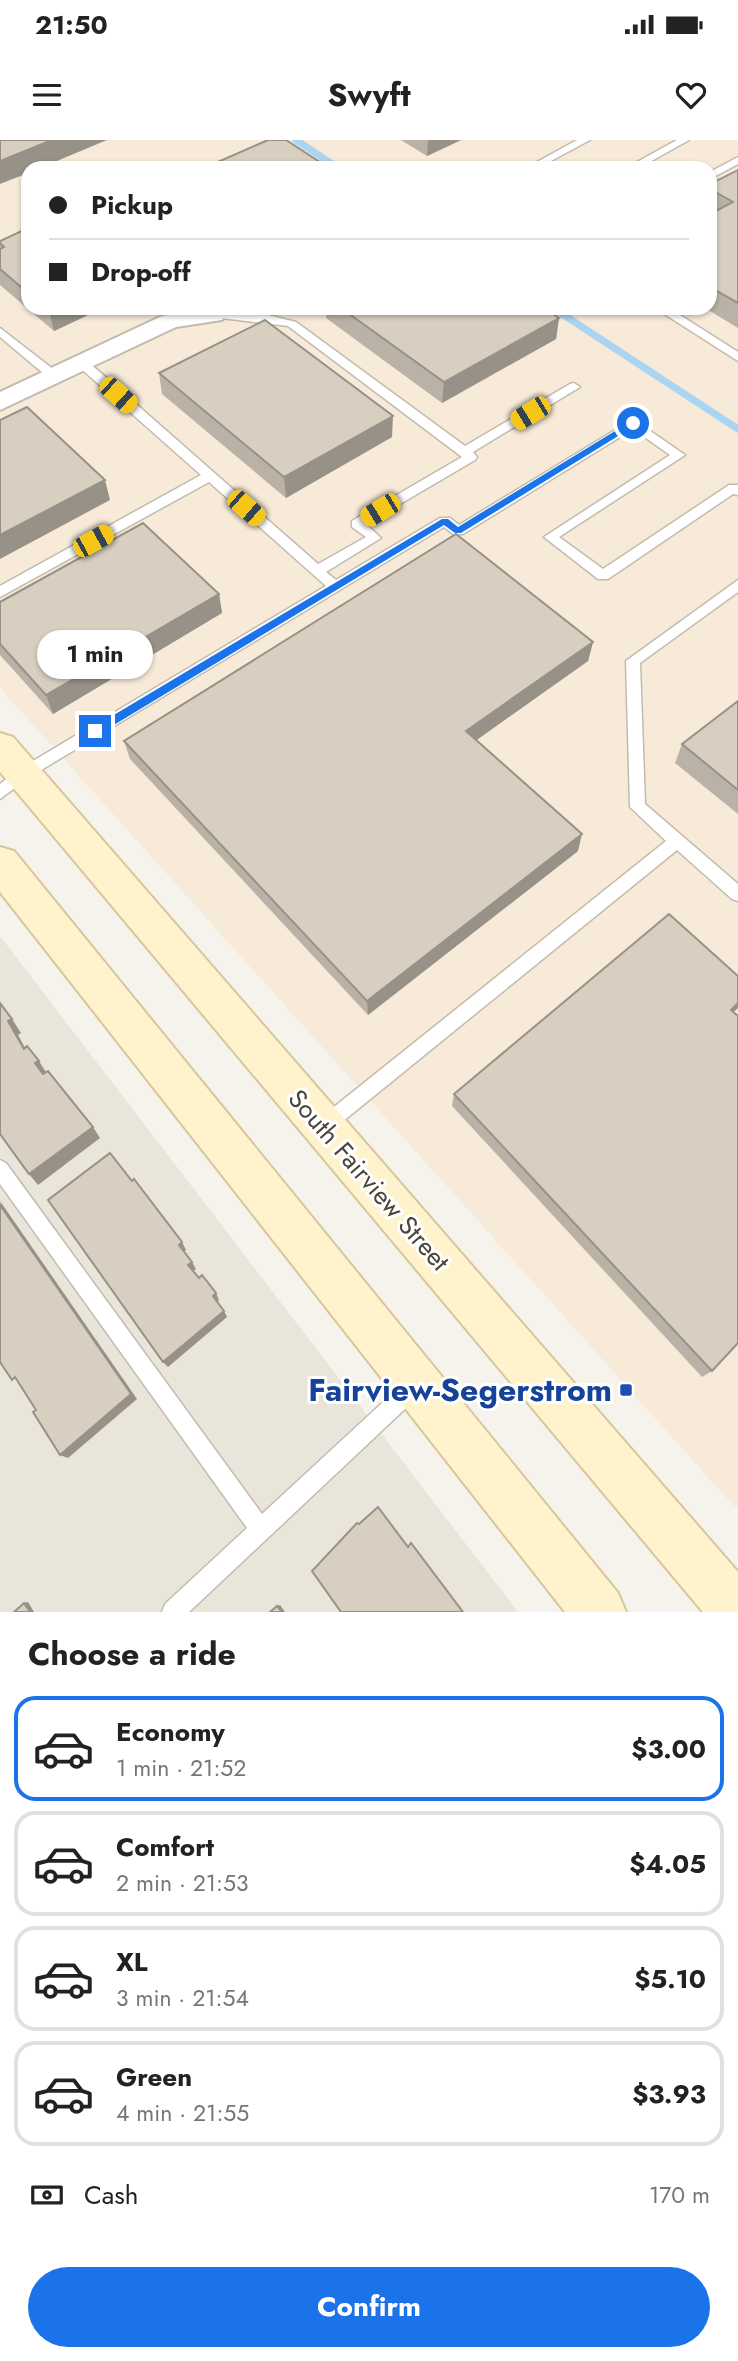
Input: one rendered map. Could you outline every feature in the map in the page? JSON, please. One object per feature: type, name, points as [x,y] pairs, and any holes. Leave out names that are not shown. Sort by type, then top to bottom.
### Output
[{"type":"main road","name":"South Fairview Street","points":[[8,771],[323,1126],[738,1612]]},
{"type":"main road","points":[[0,863],[599,1612]]},
{"type":"street","points":[[0,402],[170,321],[195,315]]},
{"type":"lane","points":[[546,161],[584,140]]},
{"type":"lane","points":[[644,161],[684,140]]},
{"type":"lane","points":[[717,172],[738,160]]},
{"type":"lane","points":[[245,315],[278,319],[292,324],[471,457],[357,524],[375,538],[317,571]]},
{"type":"lane","points":[[672,315],[738,357]]},
{"type":"lane","points":[[0,331],[54,376]]},
{"type":"lane","points":[[82,363],[335,587]]},
{"type":"lane","points":[[464,452],[574,387]]},
{"type":"lane","points":[[8,771],[335,587],[445,521],[458,531],[633,423],[679,455],[550,537],[603,576],[733,488],[738,491]]},
{"type":"lane","points":[[0,592],[210,477]]},
{"type":"lane","points":[[738,585],[633,661],[638,807],[738,894]]},
{"type":"lane","points":[[323,1126],[677,841]]},
{"type":"lane","points":[[0,1169],[261,1530]]},
{"type":"lane","points":[[173,1612],[416,1384]]},
{"type":"shaded area","points":[[0,140],[738,140],[738,1507],[733,1505],[0,688]]},
{"type":"shaded area","points":[[0,936],[518,1612],[0,1612]]},
{"type":"building","points":[[0,140],[52,140],[0,161]]},
{"type":"building","points":[[268,140],[286,140],[318,161],[220,161]]},
{"type":"building","points":[[738,170],[738,303],[717,291],[717,210],[733,202],[717,193],[717,180]]},
{"type":"building","points":[[21,231],[21,287],[0,269],[0,249],[4,247],[0,241]]},
{"type":"building","points":[[351,315],[554,315],[559,318],[444,382]]},
{"type":"building","points":[[265,320],[393,416],[284,477],[159,373]]},
{"type":"building","points":[[27,407],[105,480],[0,535],[0,420]]},
{"type":"building","points":[[143,523],[219,594],[46,695],[0,644],[0,602]]},
{"type":"building","points":[[456,534],[593,642],[466,731],[582,834],[367,1001],[124,741]]},
{"type":"building","points":[[738,701],[738,790],[682,744]]},
{"type":"building","points":[[669,914],[738,976],[738,1003],[731,1010],[738,1016],[738,1343],[712,1371],[454,1094]]},
{"type":"building","points":[[0,1003],[12,1019],[8,1021],[24,1049],[27,1046],[39,1061],[35,1063],[43,1074],[48,1071],[93,1127],[29,1174],[0,1134]]},
{"type":"building","points":[[110,1153],[132,1181],[134,1179],[182,1242],[179,1245],[192,1262],[188,1265],[199,1278],[202,1275],[216,1293],[213,1296],[224,1311],[163,1362],[48,1200]]},
{"type":"building","points":[[0,1205],[131,1394],[60,1455],[15,1377],[12,1380],[0,1362]]},
{"type":"building","points":[[378,1507],[408,1547],[411,1543],[463,1612],[341,1612],[312,1571],[357,1523]]},
{"type":"building","points":[[24,1603],[30,1612],[14,1612]]},
{"type":"building","points":[[277,1606],[282,1612],[270,1612]]},
{"type":"waterway","points":[[296,140],[328,161]]},
{"type":"waterway","points":[[564,315],[738,429]]},
{"type":"place","name":"Fairview-Segerstrom","points":[[626,1390]]},
{"type":"route","points":[[95,731],[445,521],[458,531],[633,423]]}]
